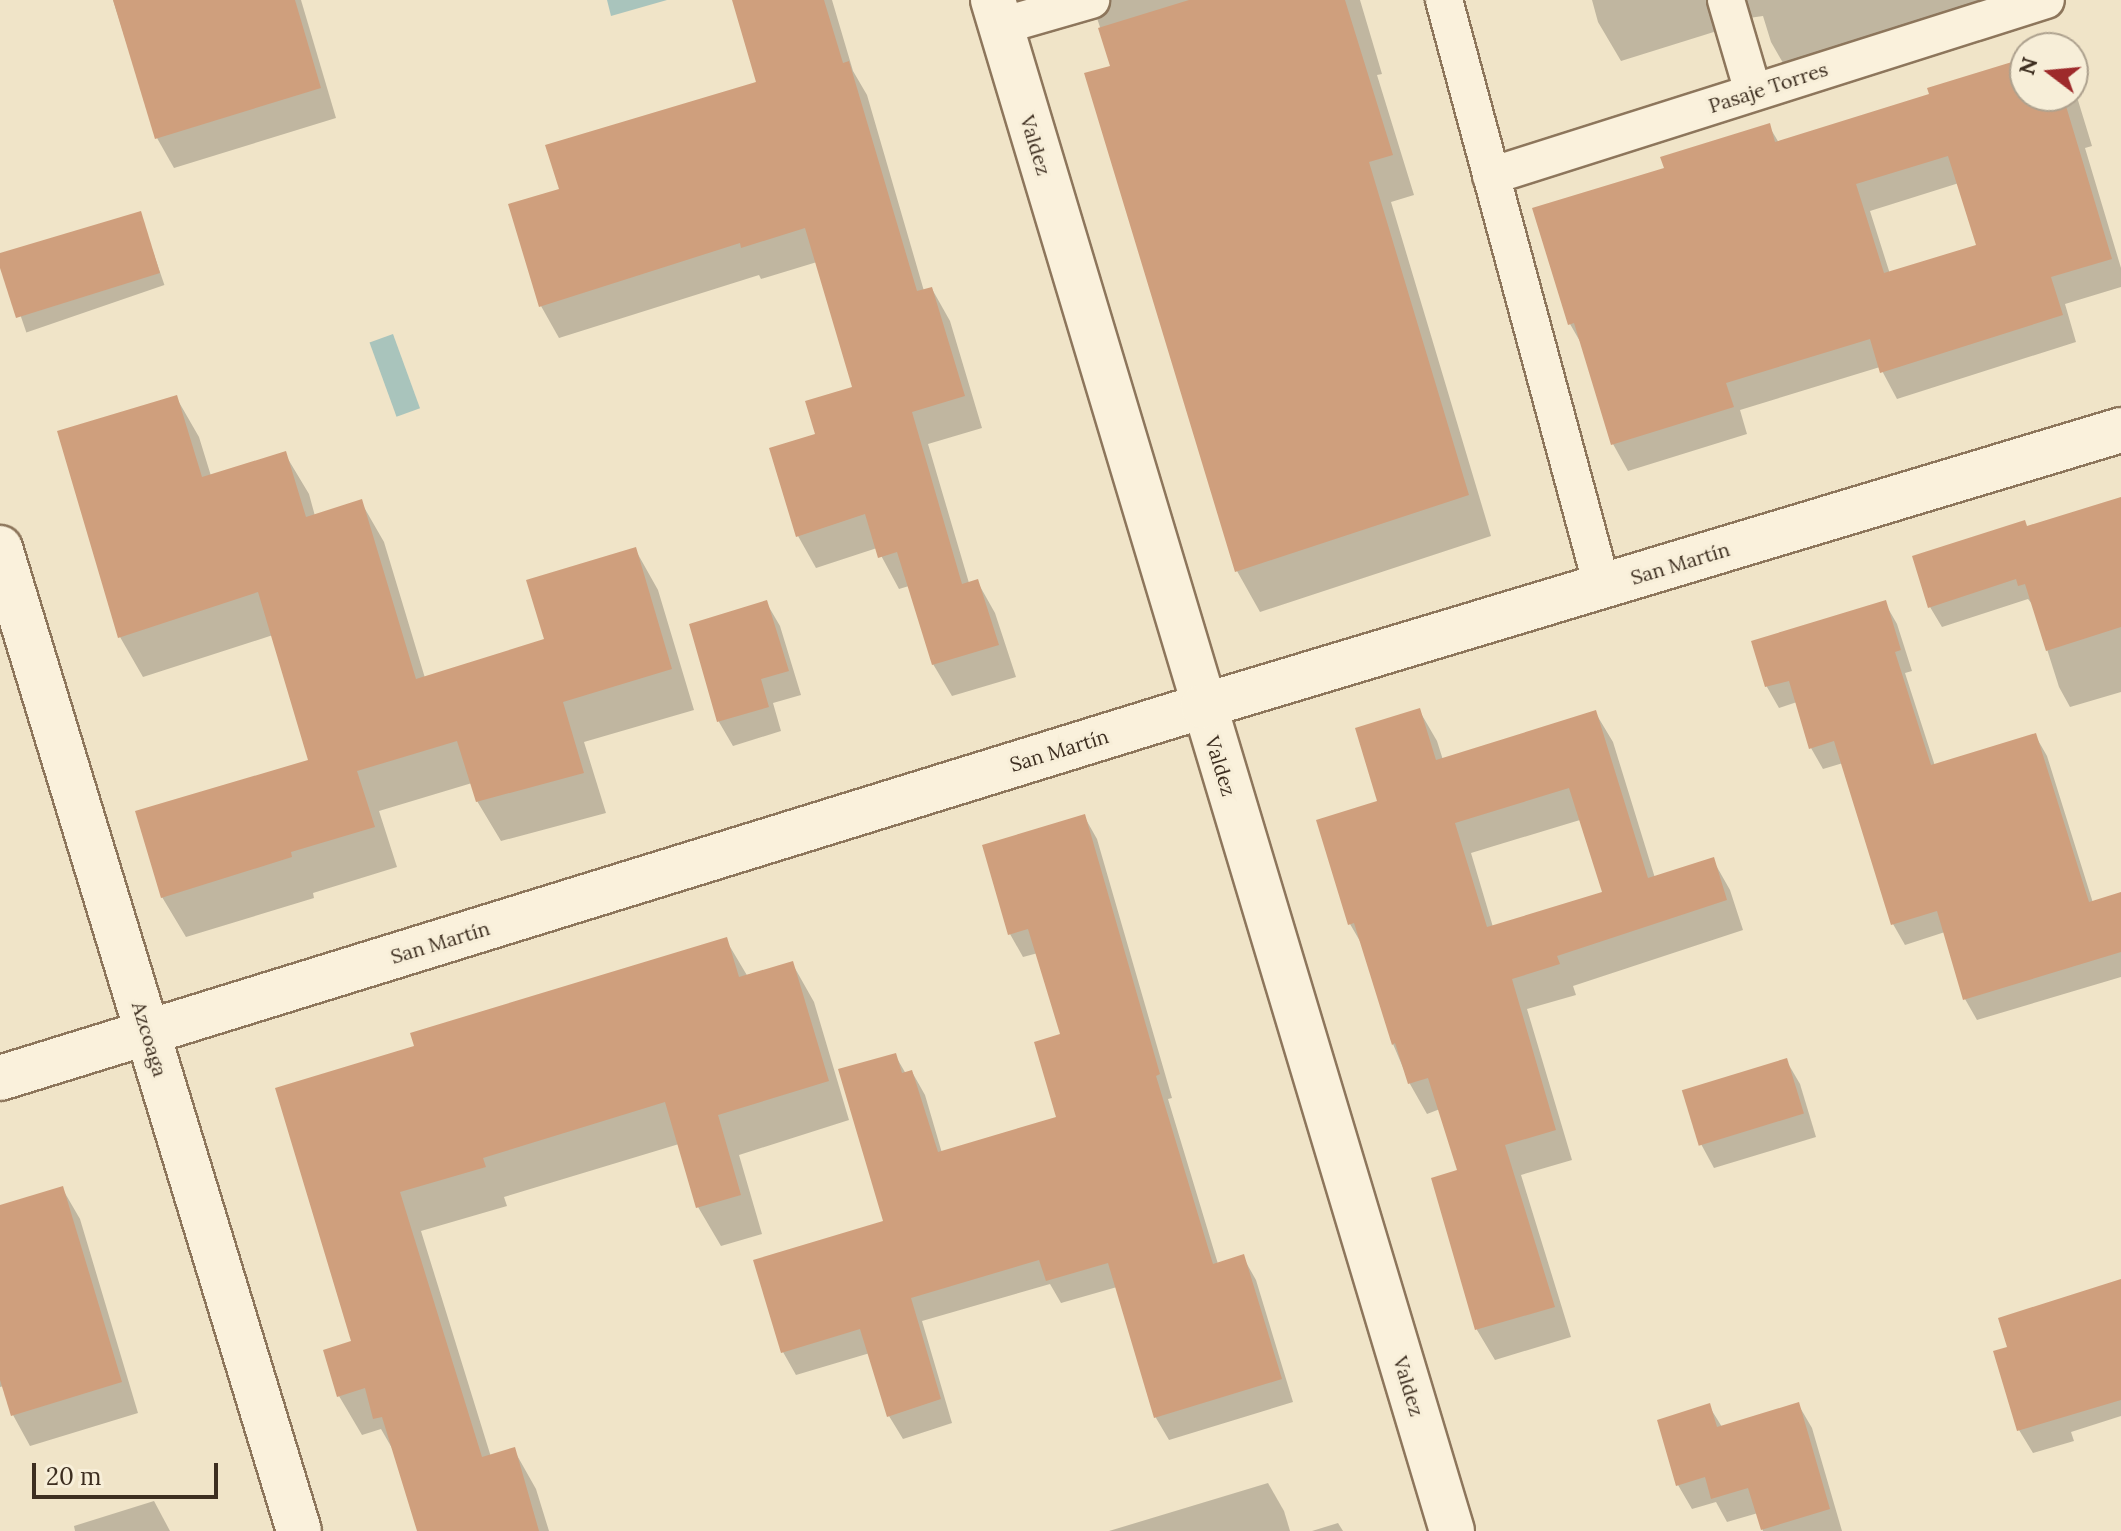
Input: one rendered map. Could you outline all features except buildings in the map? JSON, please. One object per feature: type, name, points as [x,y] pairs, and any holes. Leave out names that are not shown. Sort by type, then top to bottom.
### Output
[{"type":"street","name":"Valdez","points":[[997,13],[1452,1531]]},
{"type":"street","name":"San Martín","points":[[0,1078],[1203,706],[2121,430]]},
{"type":"street","name":"Azcoaga","points":[[0,548],[299,1531]]},
{"type":"lane","points":[[997,13],[1091,0]]},
{"type":"lane","points":[[1444,0],[1602,586]]},
{"type":"lane","points":[[1726,0],[1753,92]]},
{"type":"lane","name":"Pasaje Torres","points":[[1491,176],[2046,0]]},
{"type":"water","points":[[607,0],[667,0],[611,16]]},
{"type":"water","points":[[393,334],[420,408],[397,417],[370,343]]}]
